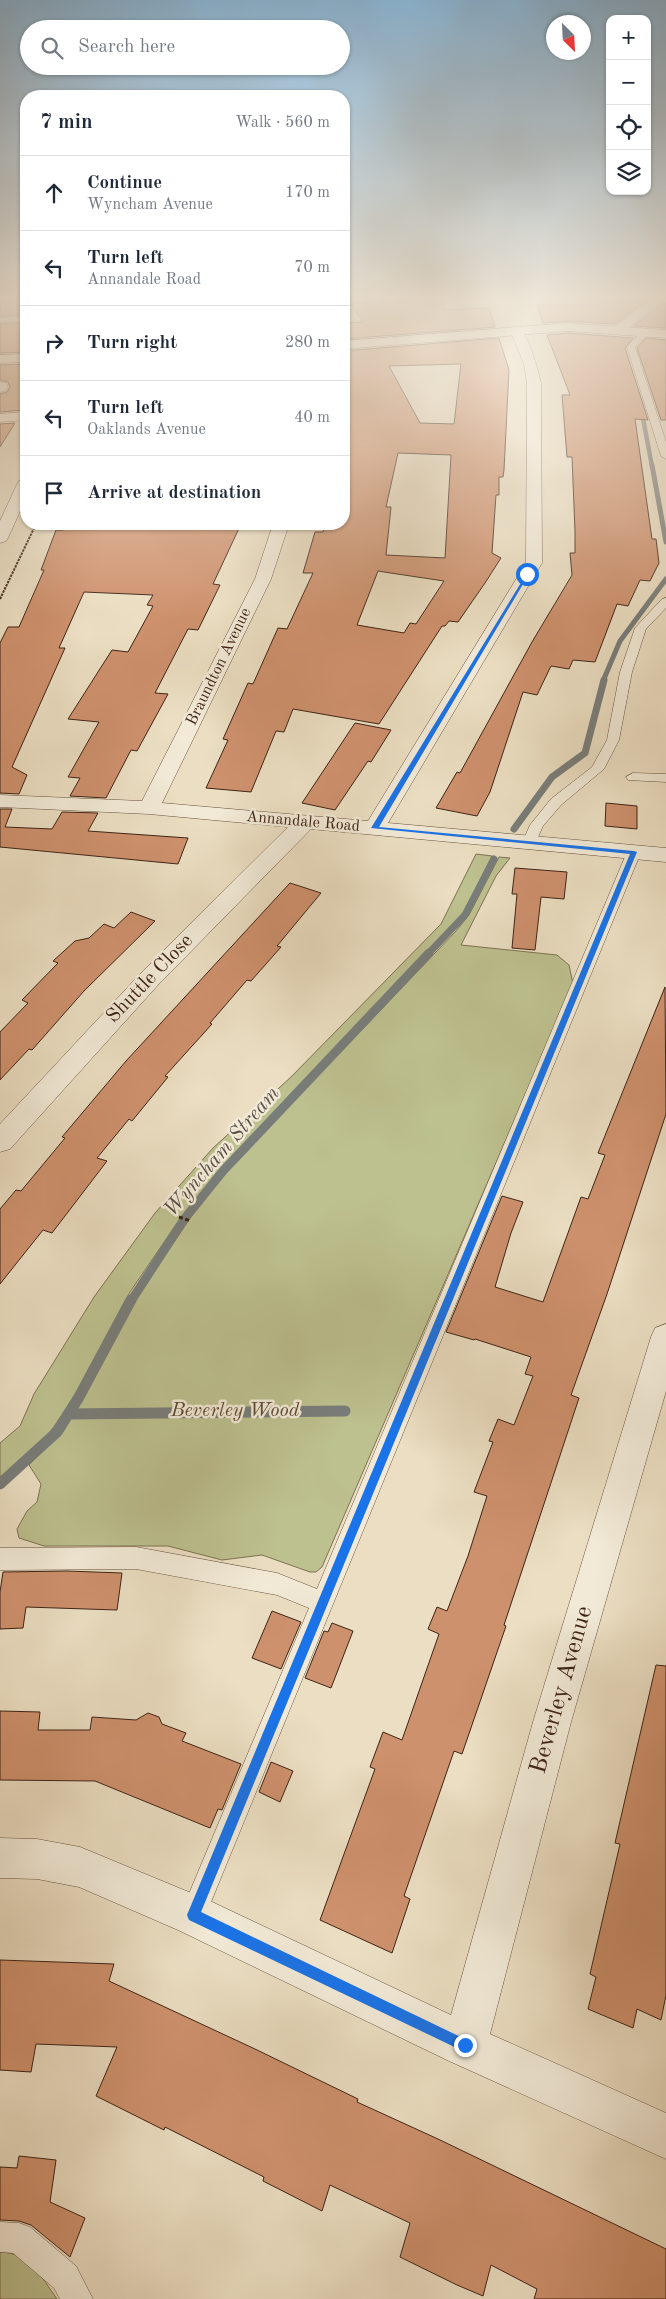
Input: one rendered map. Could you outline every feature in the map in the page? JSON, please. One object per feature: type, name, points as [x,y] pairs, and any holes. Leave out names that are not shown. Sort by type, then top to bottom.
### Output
[{"type":"street","points":[[374,828],[534,564],[534,404]]},
{"type":"street","points":[[1,415],[20,416]]},
{"type":"street","points":[[0,538],[20,495]]},
{"type":"street","name":"Braundton Avenue","points":[[149,808],[263,579],[279,530]]},
{"type":"street","name":"Annandale Road","points":[[0,801],[149,808],[666,855]]},
{"type":"street","name":"Shuttle Close","points":[[0,1142],[80,1052],[240,885],[306,822]]},
{"type":"street","name":"Beverley Avenue","points":[[465,2045],[552,1722],[666,1337]]},
{"type":"street","points":[[0,1858],[37,1859],[80,1867],[194,1915],[465,2045],[666,2136]]},
{"type":"lane","points":[[649,404],[666,456]]},
{"type":"lane","points":[[525,842],[556,802],[597,769],[613,740],[626,672],[641,628],[666,601]]},
{"type":"lane","points":[[633,777],[666,778]]},
{"type":"lane","points":[[194,1915],[634,852]]},
{"type":"lane","points":[[0,1559],[136,1558],[277,1584],[323,1602]]},
{"type":"lane","points":[[0,2237],[19,2238],[65,2277],[77,2299]]},
{"type":"path","points":[[0,599],[33,530]]},
{"type":"path","points":[[179,1217],[191,1221]]},
{"type":"green space","points":[[476,854],[492,856],[454,927],[218,1173],[182,1216],[130,1292],[73,1399],[48,1435],[0,1481],[0,1443],[20,1426],[34,1394],[94,1297],[155,1213],[213,1148],[291,1077],[441,924]]},
{"type":"green space","name":"Beverley Wood","points":[[499,857],[510,858],[496,876],[461,945],[557,955],[569,965],[573,984],[322,1567],[316,1572],[310,1572],[262,1555],[222,1560],[168,1546],[44,1546],[19,1538],[17,1529],[27,1511],[37,1502],[41,1484],[29,1465],[60,1432],[81,1401],[128,1309],[191,1217],[230,1168],[456,931],[469,915]]},
{"type":"green space","points":[[0,2252],[11,2253],[27,2262],[40,2275],[57,2299],[0,2299]]},
{"type":"building","points":[[0,404],[20,404],[20,410],[0,412]]},
{"type":"building","points":[[350,404],[410,404],[420,423],[454,424],[456,404],[507,404],[504,470],[503,477],[499,477],[499,495],[496,495],[492,553],[501,558],[458,622],[449,621],[445,626],[442,626],[379,724],[293,709],[284,732],[276,731],[251,792],[206,788],[228,740],[223,739],[248,683],[253,684],[278,628],[287,629],[313,573],[303,573],[315,532],[323,532],[324,530],[350,530]],"holes":[[[398,453],[451,455],[445,558],[386,555],[391,507],[386,507]],[[378,571],[444,581],[416,624],[410,623],[404,633],[357,625]]]},
{"type":"building","points":[[563,404],[643,404],[648,420],[635,419],[652,539],[656,539],[659,563],[650,581],[640,580],[628,606],[617,604],[595,662],[573,660],[569,669],[551,666],[537,695],[523,692],[490,792],[477,816],[436,808],[457,772],[460,773],[532,642],[572,575],[570,553],[575,553],[575,531],[572,457],[567,457]]},
{"type":"building","points":[[656,404],[666,404],[666,420],[661,420]]},
{"type":"building","points":[[15,423],[0,447],[0,424]]},
{"type":"building","points":[[56,530],[238,530],[213,584],[220,585],[198,630],[188,629],[155,693],[168,694],[137,751],[131,750],[106,798],[70,796],[80,778],[68,777],[99,722],[68,719],[112,650],[128,652],[153,606],[147,605],[153,595],[84,592],[59,648],[65,648],[12,767],[27,775],[19,794],[0,793],[0,643],[8,627],[19,627],[44,570],[41,570]]},
{"type":"building","points":[[355,723],[391,730],[371,762],[368,761],[335,810],[302,803]]},
{"type":"building","points":[[606,803],[637,806],[637,829],[605,826]]},
{"type":"building","points":[[0,809],[12,809],[5,827],[52,829],[62,812],[98,813],[88,831],[188,838],[178,864],[0,847]]},
{"type":"building","points":[[515,868],[567,872],[564,899],[541,897],[535,950],[512,948],[517,894],[512,894]]},
{"type":"building","points":[[290,883],[321,893],[277,946],[281,947],[251,981],[247,980],[210,1023],[212,1024],[165,1076],[168,1077],[132,1121],[129,1119],[97,1158],[107,1161],[52,1233],[43,1230],[0,1284],[0,1209],[16,1190],[21,1191],[65,1138],[62,1137],[126,1061]]},
{"type":"building","points":[[131,912],[155,921],[84,991],[32,1050],[29,1049],[0,1080],[0,1032],[28,1003],[22,1000],[58,963],[53,961],[75,941],[89,938],[104,924],[114,928]]},
{"type":"building","points":[[665,987],[666,1114],[607,1294],[571,1395],[579,1398],[504,1625],[506,1626],[462,1754],[454,1751],[404,1896],[410,1899],[392,1953],[320,1920],[375,1769],[370,1767],[383,1732],[402,1740],[439,1634],[428,1629],[437,1607],[447,1611],[468,1556],[487,1496],[474,1492],[493,1442],[489,1441],[498,1419],[514,1425],[533,1376],[525,1374],[531,1357],[446,1332],[502,1196],[523,1202],[511,1233],[495,1287],[543,1302],[581,1197],[588,1199],[605,1155],[598,1153]]},
{"type":"building","points":[[67,1571],[122,1573],[117,1610],[26,1607],[23,1628],[0,1629],[0,1592],[3,1572]]},
{"type":"building","points":[[272,1611],[301,1622],[281,1669],[252,1658]]},
{"type":"building","points":[[332,1623],[353,1631],[331,1688],[305,1678],[324,1631],[328,1632]]},
{"type":"building","points":[[656,1665],[666,1666],[666,1995],[661,2020],[637,2009],[633,2028],[588,2009],[596,1977],[590,1974],[620,1844],[615,1843]]},
{"type":"building","points":[[0,1711],[40,1712],[38,1730],[90,1730],[92,1717],[136,1720],[148,1713],[159,1717],[162,1724],[186,1733],[182,1741],[241,1764],[222,1810],[218,1809],[210,1828],[95,1781],[0,1780]]},
{"type":"building","points":[[271,1762],[293,1771],[280,1802],[259,1792]]},
{"type":"building","points":[[0,1960],[114,1964],[109,1981],[255,2049],[358,2099],[357,2102],[666,2249],[666,2299],[534,2299],[537,2289],[491,2265],[483,2296],[457,2285],[400,2257],[410,2223],[330,2185],[322,2211],[263,2181],[264,2177],[165,2127],[164,2130],[96,2096],[117,2047],[36,2044],[31,2072],[0,2070]]},
{"type":"building","points":[[19,2156],[56,2160],[50,2202],[85,2218],[70,2257],[31,2225],[19,2221],[0,2220],[0,2167],[17,2168]]},
{"type":"waterway","name":"Wyncham Stream","points":[[641,408],[652,466]]},
{"type":"waterway","name":"Wyncham Stream","points":[[652,465],[666,542]]},
{"type":"waterway","name":"Wyncham Stream","points":[[603,681],[620,641],[666,579]]},
{"type":"waterway","name":"Wyncham Stream","points":[[514,829],[552,777],[585,753],[604,680]]},
{"type":"waterway","name":"Wyncham Stream","points":[[428,954],[465,915],[494,859]]},
{"type":"waterway","name":"Wyncham Stream","points":[[131,1301],[185,1218],[223,1171],[429,953]]},
{"type":"waterway","name":"Wyncham Stream","points":[[68,1414],[131,1300]]},
{"type":"waterway","points":[[68,1414],[345,1411]]},
{"type":"waterway","name":"Wyncham Stream","points":[[0,1484],[57,1432],[68,1414]]},
{"type":"route","points":[[465,2045],[194,1915],[634,852],[374,828],[527,574]]}]
